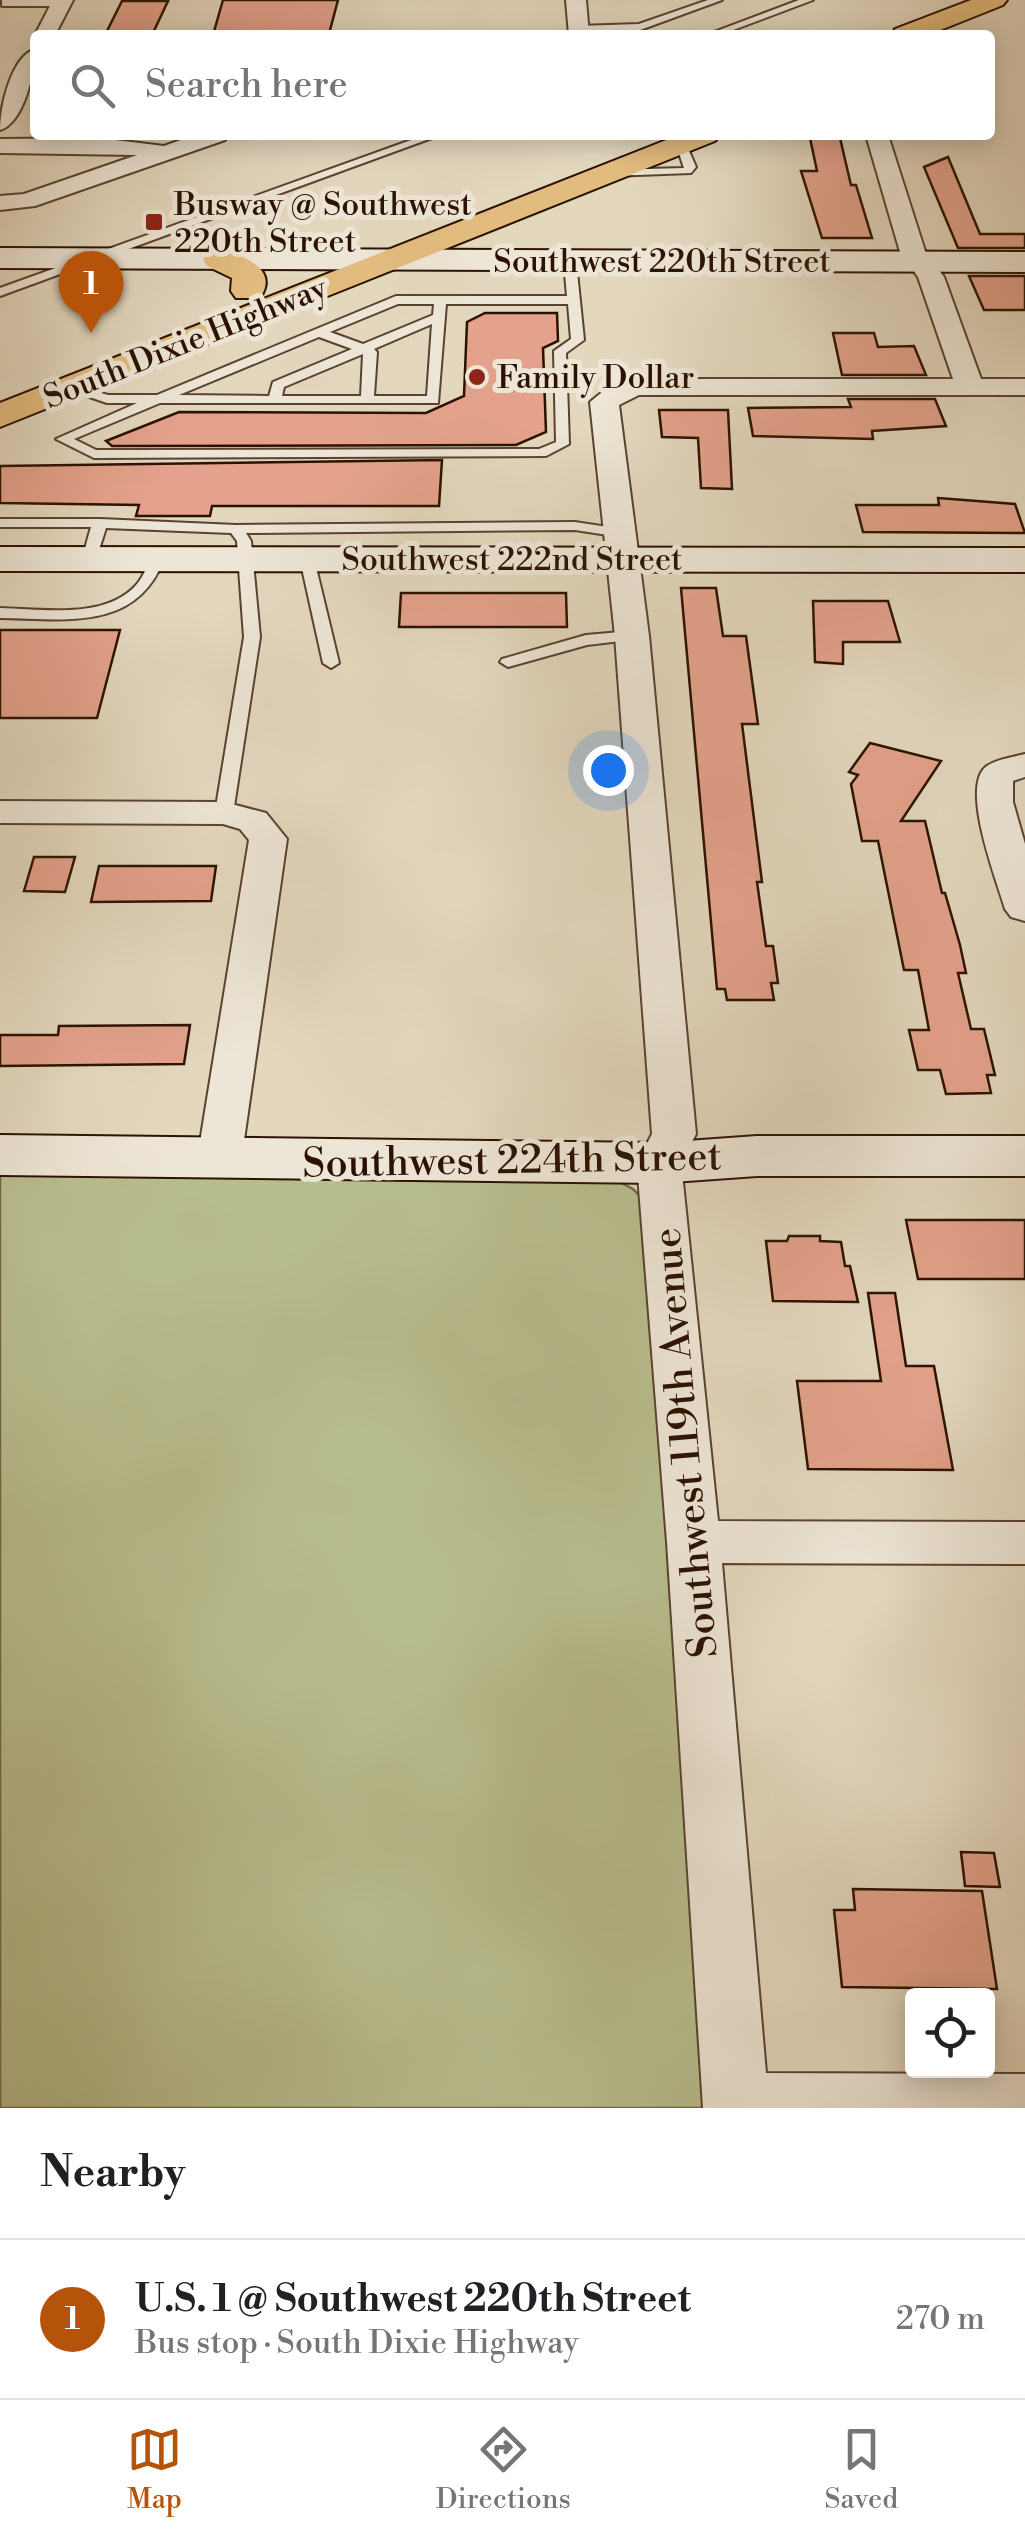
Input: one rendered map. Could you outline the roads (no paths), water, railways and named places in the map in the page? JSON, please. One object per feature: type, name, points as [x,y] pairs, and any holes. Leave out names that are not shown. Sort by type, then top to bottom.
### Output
[{"type":"highway","points":[[917,30],[985,4]]},
{"type":"highway","points":[[941,30],[967,20],[985,4]]},
{"type":"highway","points":[[967,30],[1025,7]]},
{"type":"highway","name":"South Dixie Highway","points":[[0,416],[465,231],[597,166],[640,140]]},
{"type":"highway","name":"South Dixie Highway","points":[[0,388],[329,260],[597,166],[693,140]]},
{"type":"highway","points":[[391,260],[392,248],[400,242],[597,166]]},
{"type":"highway","points":[[465,231],[472,248],[498,261]]},
{"type":"highway","points":[[219,260],[250,274],[248,291]]},
{"type":"highway","points":[[74,386],[106,362],[318,277],[331,269],[329,260]]},
{"type":"street","points":[[576,0],[579,30]]},
{"type":"street","points":[[48,30],[62,2]]},
{"type":"street","points":[[0,123],[29,54]]},
{"type":"street","points":[[0,203],[27,200],[202,140]]},
{"type":"street","points":[[879,140],[913,252],[931,277],[970,387],[1025,387]]},
{"type":"street","points":[[0,146],[170,151]]},
{"type":"street","name":"Southwest 220th Street","points":[[0,258],[1025,262]]},
{"type":"street","name":"Southwest 119th Avenue","points":[[736,2106],[694,1542],[659,1163],[674,1134],[632,636],[604,402],[622,390],[639,387],[970,387]]},
{"type":"street","name":"Southwest 222nd Street","points":[[0,559],[94,541],[157,559],[242,544],[307,560],[621,546],[1025,560]]},
{"type":"street","points":[[1025,764],[1000,774],[994,788],[994,802],[1025,909]]},
{"type":"street","points":[[0,812],[239,817],[268,839],[219,1160]]},
{"type":"street","name":"Southwest 224th Street","points":[[0,1156],[659,1163],[757,1156],[1025,1156]]},
{"type":"street","points":[[694,1542],[1025,1543]]},
{"type":"street","points":[[736,2106],[1025,2106]]},
{"type":"lane","points":[[613,30],[630,29],[717,0]]},
{"type":"lane","points":[[726,30],[808,0]]},
{"type":"lane","points":[[2,3],[62,2]]},
{"type":"lane","points":[[0,292],[421,140]]},
{"type":"lane","points":[[570,262],[574,300],[578,340],[560,352],[564,438],[562,444],[541,453],[94,454],[64,439],[396,300],[574,300]]},
{"type":"lane","points":[[74,386],[107,399],[433,400],[440,300]]},
{"type":"lane","points":[[275,399],[278,385],[439,317]]},
{"type":"lane","points":[[320,332],[371,352],[367,400]]},
{"type":"lane","points":[[0,523],[94,541],[242,544],[541,526],[621,546]]},
{"type":"lane","points":[[239,817],[252,637],[242,544]]},
{"type":"lane","points":[[0,614],[75,613],[134,600],[153,580],[157,559]]},
{"type":"lane","points":[[307,560],[331,663]]},
{"type":"lane","points":[[508,662],[586,640],[632,636]]},
{"type":"place","name":"Busway @ Southwest 220th Street","points":[[154,222]]},
{"type":"place","name":"U.S. 1 @ Southwest 220th Street","points":[[91,333]]},
{"type":"place","name":"Family Dollar","points":[[477,377]]}]
